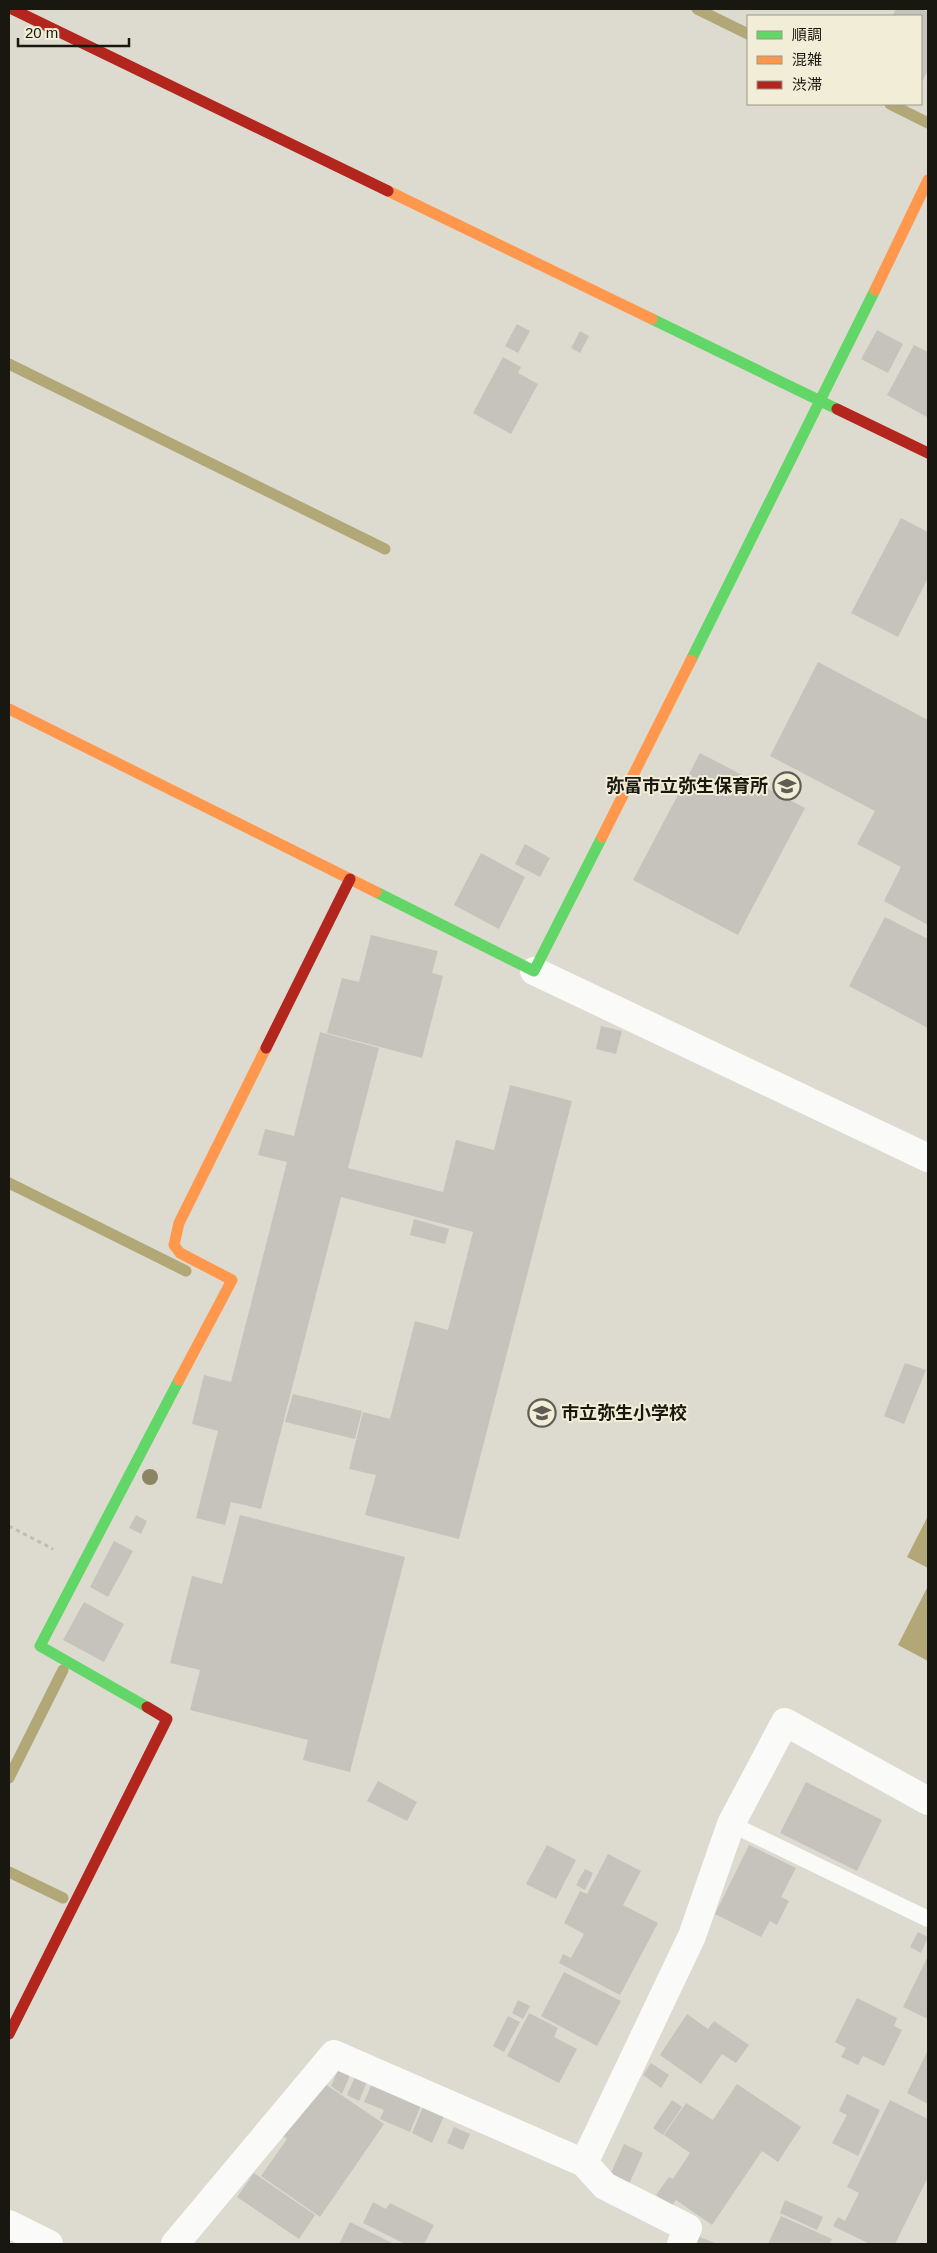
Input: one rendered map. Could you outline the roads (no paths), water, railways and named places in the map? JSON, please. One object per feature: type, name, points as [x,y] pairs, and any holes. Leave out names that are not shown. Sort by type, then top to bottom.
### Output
[{"type":"street","points":[[12,9],[928,453]]},
{"type":"street","points":[[534,971],[822,400],[928,180]]},
{"type":"street","points":[[9,709],[534,971],[928,1158]]},
{"type":"street","points":[[9,2034],[167,1719],[40,1646],[232,1280],[180,1254],[174,1245],[179,1223],[350,879]]},
{"type":"street","points":[[584,2163],[692,1936],[731,1824],[785,1722],[928,1802]]},
{"type":"street","points":[[175,2244],[334,2054],[584,2163],[605,2186],[688,2228],[681,2244]]},
{"type":"street","points":[[9,2224],[49,2244]]},
{"type":"lane","points":[[731,1824],[928,1919]]},
{"type":"waterway","points":[[697,9],[747,34]]},
{"type":"waterway","points":[[892,105],[928,123]]},
{"type":"waterway","points":[[9,364],[385,549]]},
{"type":"waterway","points":[[9,1183],[186,1271]]},
{"type":"waterway","points":[[9,1778],[63,1670]]},
{"type":"waterway","points":[[9,1872],[63,1898]]},
{"type":"place","name":"弥富市立弥生保育所","points":[[787,786]]},
{"type":"place","name":"市立弥生小学校","points":[[542,1413]]}]
